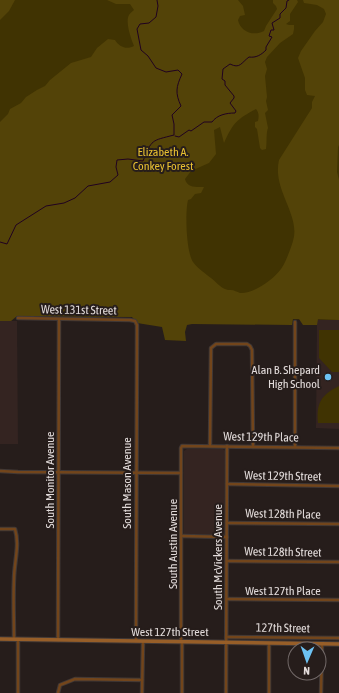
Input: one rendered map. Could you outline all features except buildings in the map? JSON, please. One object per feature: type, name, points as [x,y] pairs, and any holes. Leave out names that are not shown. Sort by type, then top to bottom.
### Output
[{"type":"main road","name":"West 127th Street","points":[[0,640],[287,643]]},
{"type":"main road","name":"West 127th Street","points":[[327,643],[339,644]]},
{"type":"street","name":"West 131st Street","points":[[18,318],[130,320],[135,321],[137,325]]},
{"type":"street","name":"South Monitor Avenue","points":[[58,640],[60,319]]},
{"type":"street","points":[[295,322],[295,447]]},
{"type":"street","name":"South Mason Avenue","points":[[136,642],[137,325]]},
{"type":"street","points":[[210,446],[210,350],[212,346],[216,344],[247,344],[252,350],[253,447]]},
{"type":"street","name":"West 129th Place","points":[[182,446],[339,448]]},
{"type":"street","name":"South Austin Avenue","points":[[182,446],[182,693]]},
{"type":"street","name":"South McVickers Avenue","points":[[226,693],[227,446]]},
{"type":"street","points":[[0,471],[182,473]]},
{"type":"street","name":"West 129th Street","points":[[227,484],[339,486]]},
{"type":"street","name":"West 128th Place","points":[[227,523],[339,524]]},
{"type":"street","points":[[0,529],[15,529],[17,556],[14,578],[18,693]]},
{"type":"street","points":[[182,536],[227,537]]},
{"type":"street","name":"West 128th Street","points":[[227,561],[339,562]]},
{"type":"street","name":"West 127th Place","points":[[227,599],[339,600]]},
{"type":"street","name":"127th Street","points":[[226,637],[339,638]]},
{"type":"street","points":[[142,693],[143,642]]},
{"type":"street","points":[[269,643],[269,693]]},
{"type":"street","points":[[58,693],[60,684],[75,679],[142,680]]},
{"type":"street","points":[[321,681],[321,693]]},
{"type":"shaded area","name":"Alan B. Shepard High School","points":[[317,319],[339,320],[339,429],[316,428]]},
{"type":"shaded area","points":[[0,321],[17,321],[18,444],[0,444]]},
{"type":"shaded area","points":[[187,449],[223,449],[225,451],[224,535],[184,534],[184,451]]},
{"type":"green space","name":"Elizabeth A. Conkey Forest","points":[[0,0],[339,0],[339,320],[0,315]]},
{"type":"green space","points":[[0,0],[15,0],[9,11],[0,20]]},
{"type":"green space","name":"Elizabeth A. Conkey Forest","points":[[107,0],[238,0],[243,6],[245,15],[240,16],[238,20],[239,24],[244,30],[251,33],[260,33],[264,31],[277,9],[273,3],[273,0],[297,0],[298,2],[290,14],[290,21],[286,24],[294,25],[293,34],[280,43],[267,57],[265,62],[267,69],[265,76],[266,101],[268,110],[265,113],[268,128],[266,149],[262,150],[260,148],[257,129],[255,127],[255,122],[258,121],[259,118],[256,109],[236,122],[224,143],[220,127],[214,130],[216,154],[209,163],[191,171],[185,179],[190,185],[195,187],[204,187],[201,193],[195,194],[188,200],[187,206],[186,222],[188,241],[193,262],[199,269],[226,290],[245,293],[257,289],[268,282],[281,269],[293,241],[293,222],[279,182],[279,160],[312,108],[312,102],[315,96],[307,95],[305,90],[305,78],[298,58],[301,51],[323,22],[326,14],[324,9],[317,5],[304,3],[303,0],[339,0],[339,145],[337,172],[339,180],[339,320],[318,319],[317,325],[303,325],[299,319],[293,319],[292,325],[192,324],[187,325],[185,332],[186,341],[165,340],[162,327],[137,323],[132,317],[17,316],[11,321],[0,321],[0,122],[8,114],[10,109],[21,103],[26,97],[45,86],[71,63],[91,57],[97,48],[108,39],[115,40],[123,47],[129,48],[134,46],[129,30],[128,18],[130,13],[134,10],[130,4],[116,4]]},
{"type":"green space","points":[[319,330],[339,330],[339,372],[332,372],[319,358]]},
{"type":"green space","points":[[339,386],[339,423],[318,423],[318,410],[321,400],[333,389]]},
{"type":"waterway","points":[[0,242],[7,244],[16,225],[46,206],[64,203],[75,198],[88,186],[110,182],[118,175],[116,167],[117,160],[128,159],[143,161],[148,148],[153,142],[161,138],[174,135],[172,115],[181,106],[177,90],[182,74],[178,70],[166,72],[156,68],[148,56],[141,50],[137,29],[140,24],[149,23],[156,17],[158,6],[157,0]]},
{"type":"waterway","points":[[175,136],[179,137],[204,122],[212,122],[222,115],[235,113],[236,111],[230,103],[234,96],[225,85],[225,81],[222,79],[223,69],[230,64],[238,66],[249,57],[258,56],[266,50],[266,47],[272,37],[269,36],[271,30],[274,30],[272,23],[280,18],[280,14],[286,8],[287,1],[289,0]]},
{"type":"place","name":"Alan B. Shepard High School","points":[[328,377]]}]
